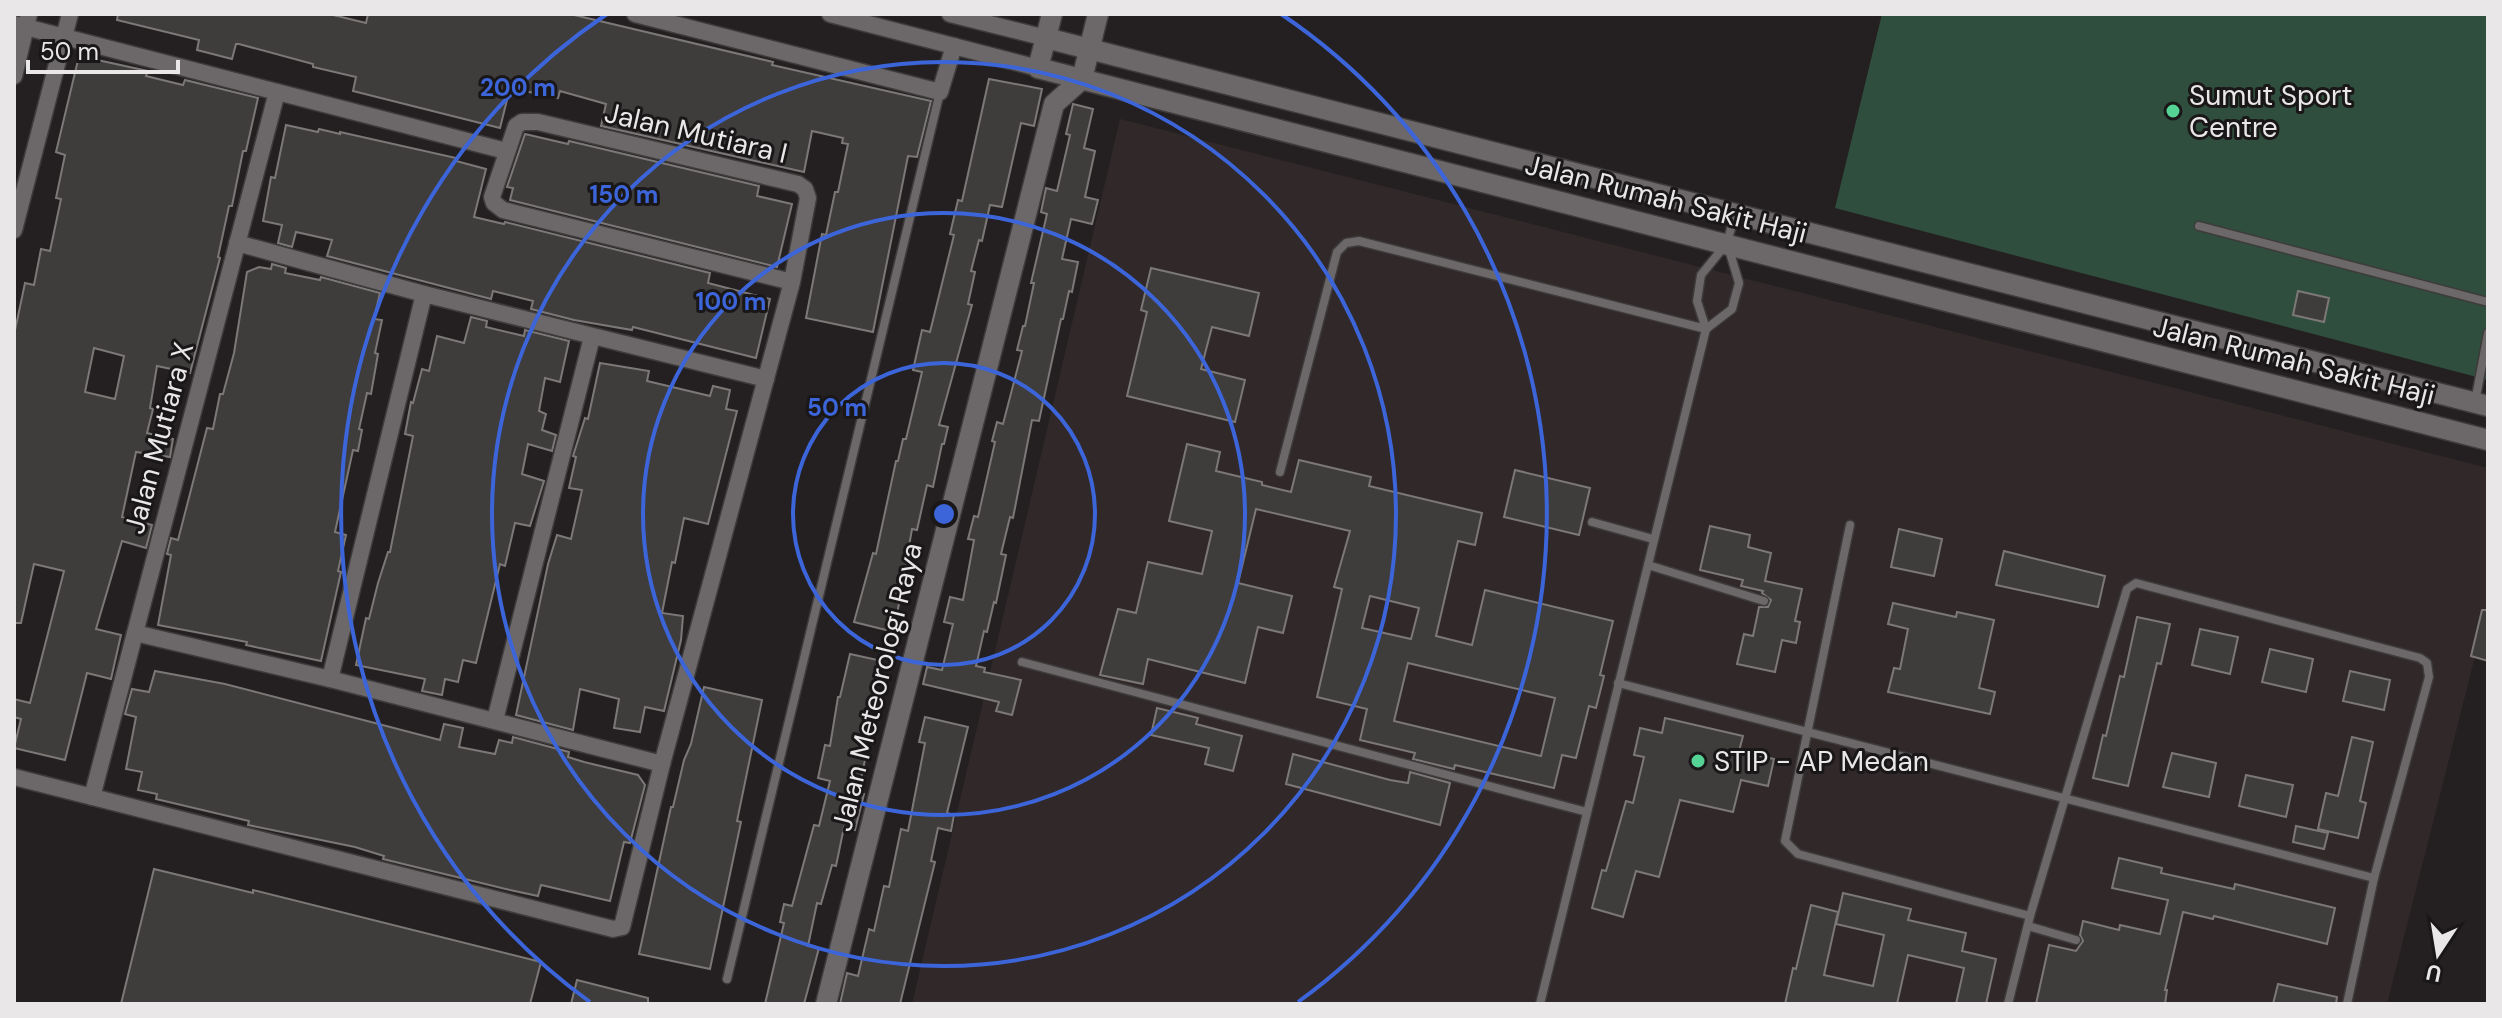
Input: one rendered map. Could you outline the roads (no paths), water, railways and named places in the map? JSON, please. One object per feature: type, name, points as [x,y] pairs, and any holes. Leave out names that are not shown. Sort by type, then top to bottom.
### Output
[{"type":"street","points":[[14,230],[70,14]]},
{"type":"street","points":[[635,14],[940,92],[954,46]]},
{"type":"street","name":"Jalan Rumah Sakit Haji","points":[[830,14],[2488,440]]},
{"type":"street","name":"Jalan Rumah Sakit Haji","points":[[950,14],[2482,404]]},
{"type":"street","points":[[1052,14],[1038,68],[1054,104],[1082,79],[1098,14]]},
{"type":"street","points":[[14,76],[23,22],[64,37],[506,151],[492,197],[503,210],[792,282],[662,764],[625,922],[617,929],[14,777]]},
{"type":"street","name":"Jalan Mutiara X","points":[[92,797],[277,92]]},
{"type":"street","name":"Jalan Meteorologi Raya","points":[[826,1004],[1054,104]]},
{"type":"street","name":"Jalan Mutiara I","points":[[506,151],[516,126],[530,121],[798,184],[805,189],[808,198],[792,282]]},
{"type":"street","points":[[237,243],[424,294],[766,379]]},
{"type":"street","points":[[330,679],[424,294]]},
{"type":"street","points":[[495,720],[592,337]]},
{"type":"street","points":[[135,633],[495,720],[662,764]]},
{"type":"lane","points":[[727,979],[940,92]]},
{"type":"lane","points":[[1540,1004],[1706,329],[1697,301],[1701,275],[1727,243],[1735,214]]},
{"type":"lane","points":[[2199,226],[2488,302]]},
{"type":"lane","points":[[1280,472],[1337,252],[1346,243],[1359,241],[1706,329]]},
{"type":"lane","points":[[1706,329],[1732,309],[1739,283],[1727,243]]},
{"type":"lane","points":[[2482,404],[2488,333]]},
{"type":"lane","points":[[1592,522],[1653,539]]},
{"type":"lane","points":[[1850,525],[1785,841],[1792,851],[2030,916]]},
{"type":"lane","points":[[1648,565],[1764,601]]},
{"type":"lane","points":[[2008,1004],[2030,916],[2127,589],[2136,583],[2420,658],[2427,663],[2429,677],[2374,878],[2347,1004]]},
{"type":"lane","points":[[1022,662],[1587,812]]},
{"type":"lane","points":[[1618,683],[2374,878]]},
{"type":"lane","points":[[2028,926],[2076,940]]},
{"type":"place","name":"Sumut Sport Centre","points":[[2173,111]]},
{"type":"place","name":"STIP - AP Medan","points":[[1698,761]]}]
